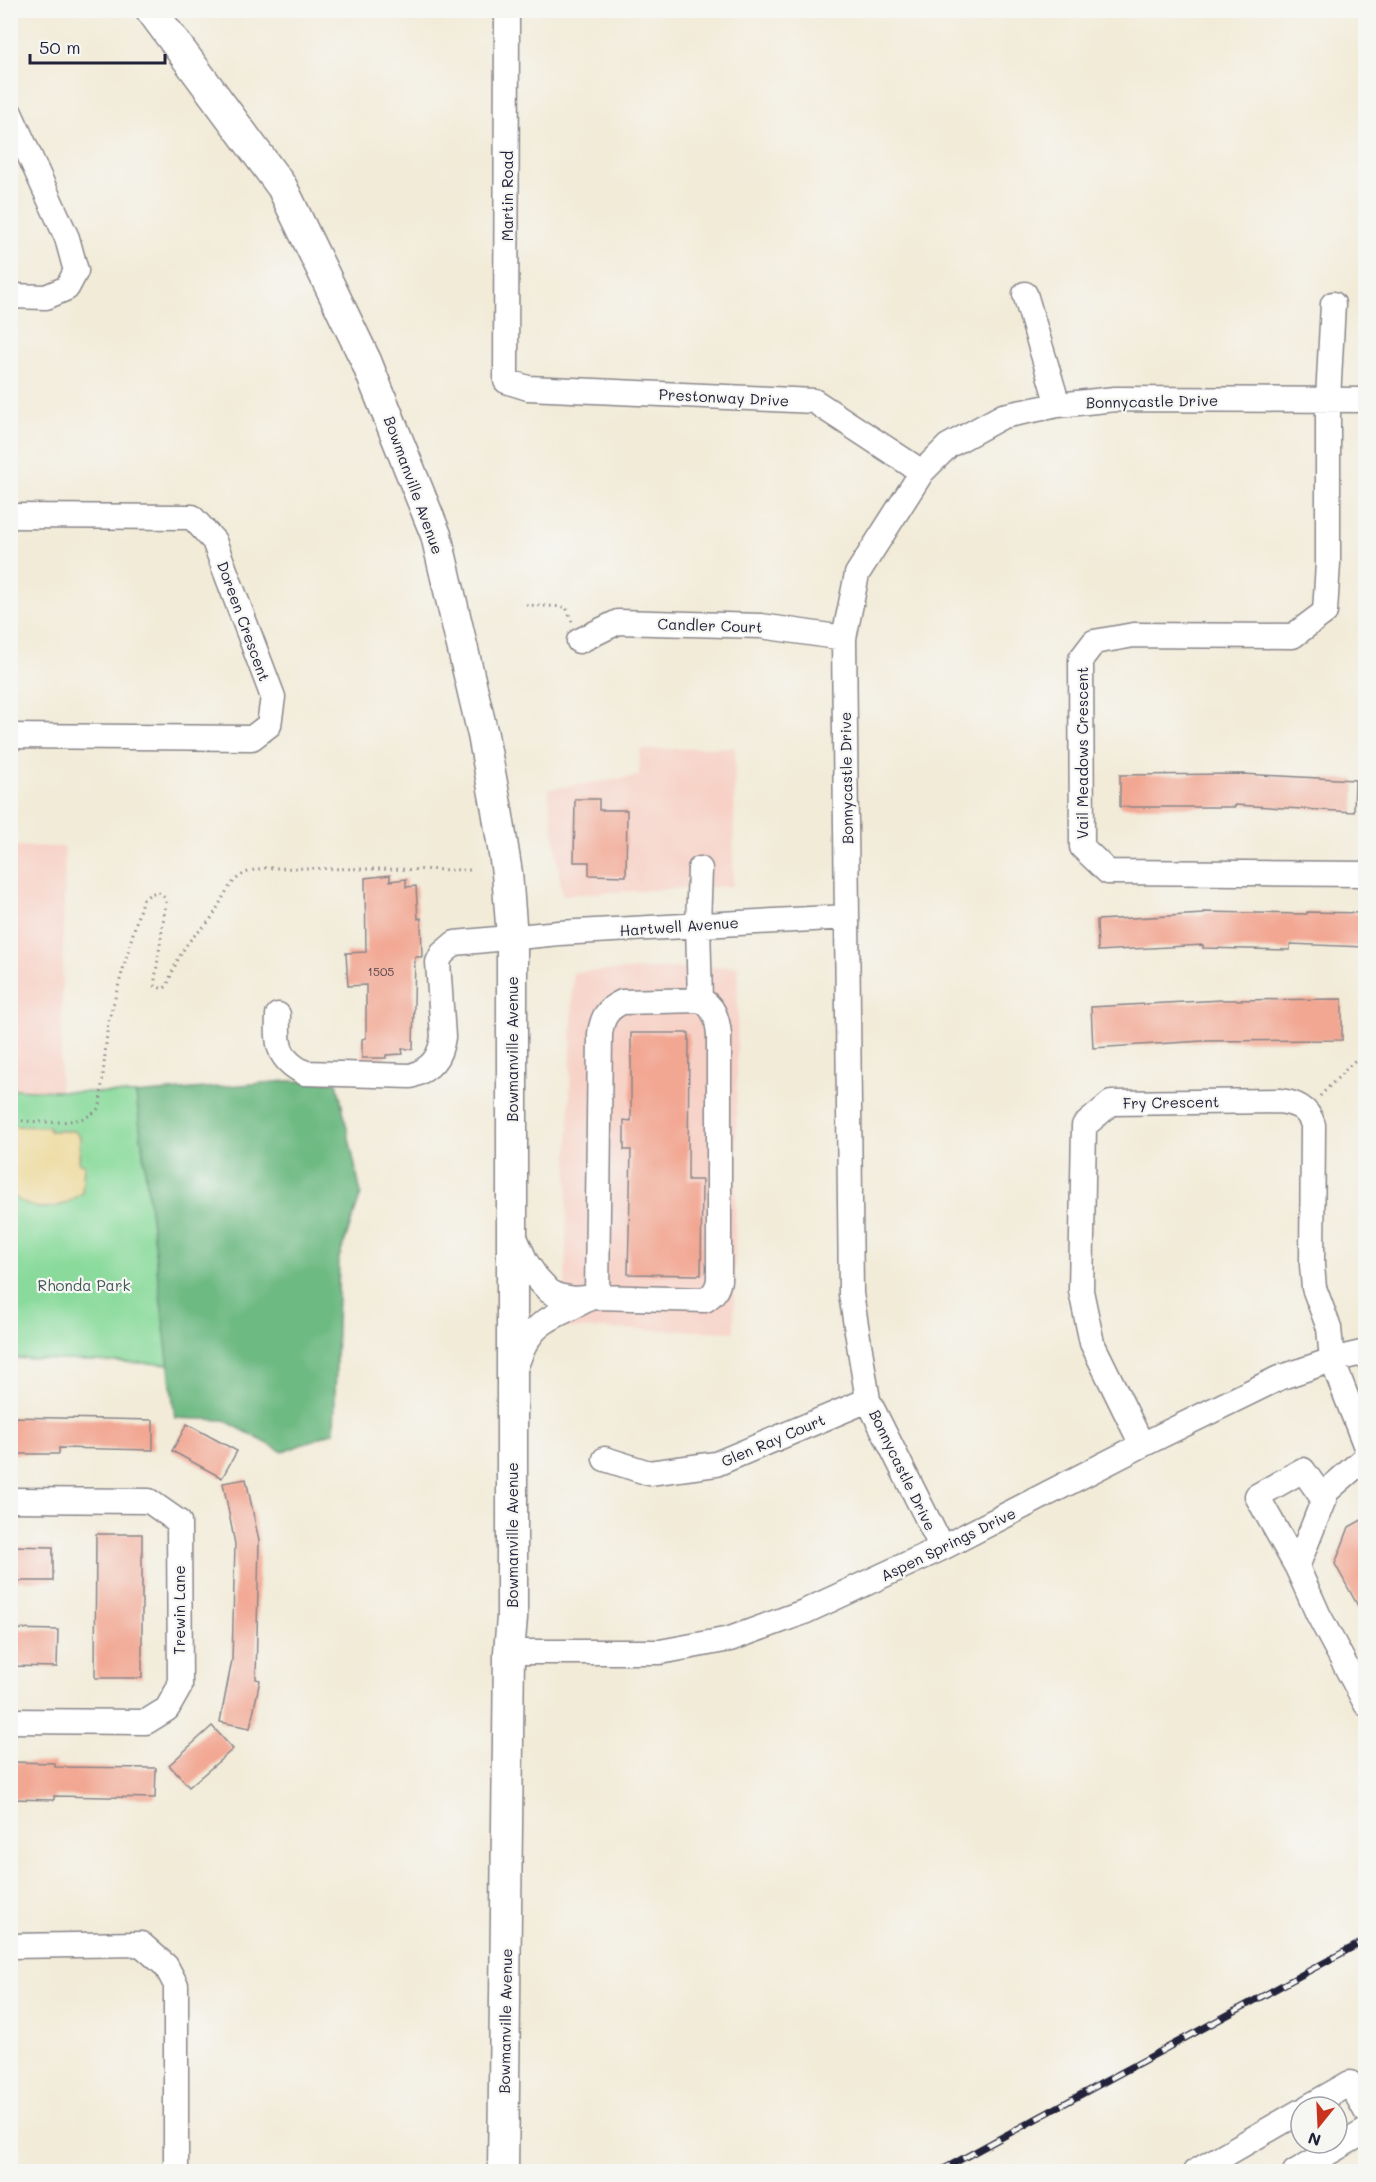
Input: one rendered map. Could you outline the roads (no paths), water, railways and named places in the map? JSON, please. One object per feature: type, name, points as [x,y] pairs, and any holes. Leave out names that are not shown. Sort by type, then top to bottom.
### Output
[{"type":"main road","name":"Bowmanville Avenue","points":[[151,10],[282,187],[366,361],[436,535],[483,735],[497,810],[507,873],[512,937],[512,1618],[509,1652],[503,2172]]},
{"type":"street","name":"Martin Road","points":[[506,381],[507,10]]},
{"type":"street","points":[[10,113],[67,238],[76,271],[67,288],[46,297],[10,296]]},
{"type":"street","points":[[1026,294],[1058,405]]},
{"type":"street","points":[[1328,399],[1333,304]]},
{"type":"street","name":"Prestonway Drive","points":[[506,381],[528,388],[814,401],[922,472]]},
{"type":"street","name":"Bonnycastle Drive","points":[[942,1548],[868,1401],[851,1294],[844,638],[857,574],[922,472],[948,446],[1003,416],[1058,405],[1115,399],[1365,400]]},
{"type":"street","name":"Vail Meadows Crescent","points":[[1328,399],[1328,563],[1325,612],[1293,636],[1134,635],[1094,642],[1081,659],[1082,847],[1108,872],[1365,874]]},
{"type":"street","name":"Doreen Crescent","points":[[10,516],[192,517],[214,541],[273,697],[269,725],[252,738],[10,736]]},
{"type":"street","name":"Candler Court","points":[[579,641],[618,622],[761,626],[844,638]]},
{"type":"street","points":[[700,869],[698,925],[700,1000]]},
{"type":"street","name":"Hartwell Avenue","points":[[278,1015],[277,1036],[284,1058],[292,1067],[305,1073],[411,1076],[424,1071],[435,1062],[442,1044],[437,970],[442,954],[455,943],[512,937],[847,917]]},
{"type":"street","points":[[513,1233],[526,1262],[549,1291],[566,1298],[705,1300],[712,1296],[717,1288],[719,1035],[710,1006],[700,1000],[622,1002],[613,1006],[606,1013],[602,1022],[592,1298]]},
{"type":"street","name":"Fry Crescent","points":[[1142,1445],[1092,1343],[1081,1291],[1084,1126],[1111,1103],[1279,1101],[1291,1102],[1303,1108],[1310,1115],[1313,1125],[1312,1265],[1314,1288],[1329,1328],[1332,1360]]},
{"type":"street","points":[[513,1374],[524,1345],[539,1325],[592,1298]]},
{"type":"street","name":"Aspen Springs Drive","points":[[509,1652],[660,1652],[730,1639],[804,1612],[942,1548],[1142,1445],[1279,1378],[1332,1360],[1365,1352]]},
{"type":"street","points":[[1332,1360],[1365,1448]]},
{"type":"street","name":"Glen Ray Court","points":[[605,1459],[649,1473],[716,1464],[868,1401]]},
{"type":"street","points":[[1297,1567],[1328,1491],[1365,1457]]},
{"type":"street","points":[[1324,1500],[1303,1470],[1257,1496],[1297,1567],[1318,1614],[1365,1704]]},
{"type":"street","name":"Trewin Lane","points":[[10,1500],[149,1501],[178,1522],[180,1674],[180,1686],[167,1709],[146,1722],[10,1721]]},
{"type":"street","points":[[10,1946],[141,1944],[166,1966],[176,1985],[176,2172]]},
{"type":"street","points":[[1329,2095],[1350,2083],[1365,2111]]},
{"type":"street","points":[[1195,2172],[1289,2118]]},
{"type":"street","points":[[1295,2172],[1365,2131]]},
{"type":"railway","points":[[938,2172],[1366,1940]]},
{"type":"park label","name":"Rhonda Park","points":[[84,1285]]}]
